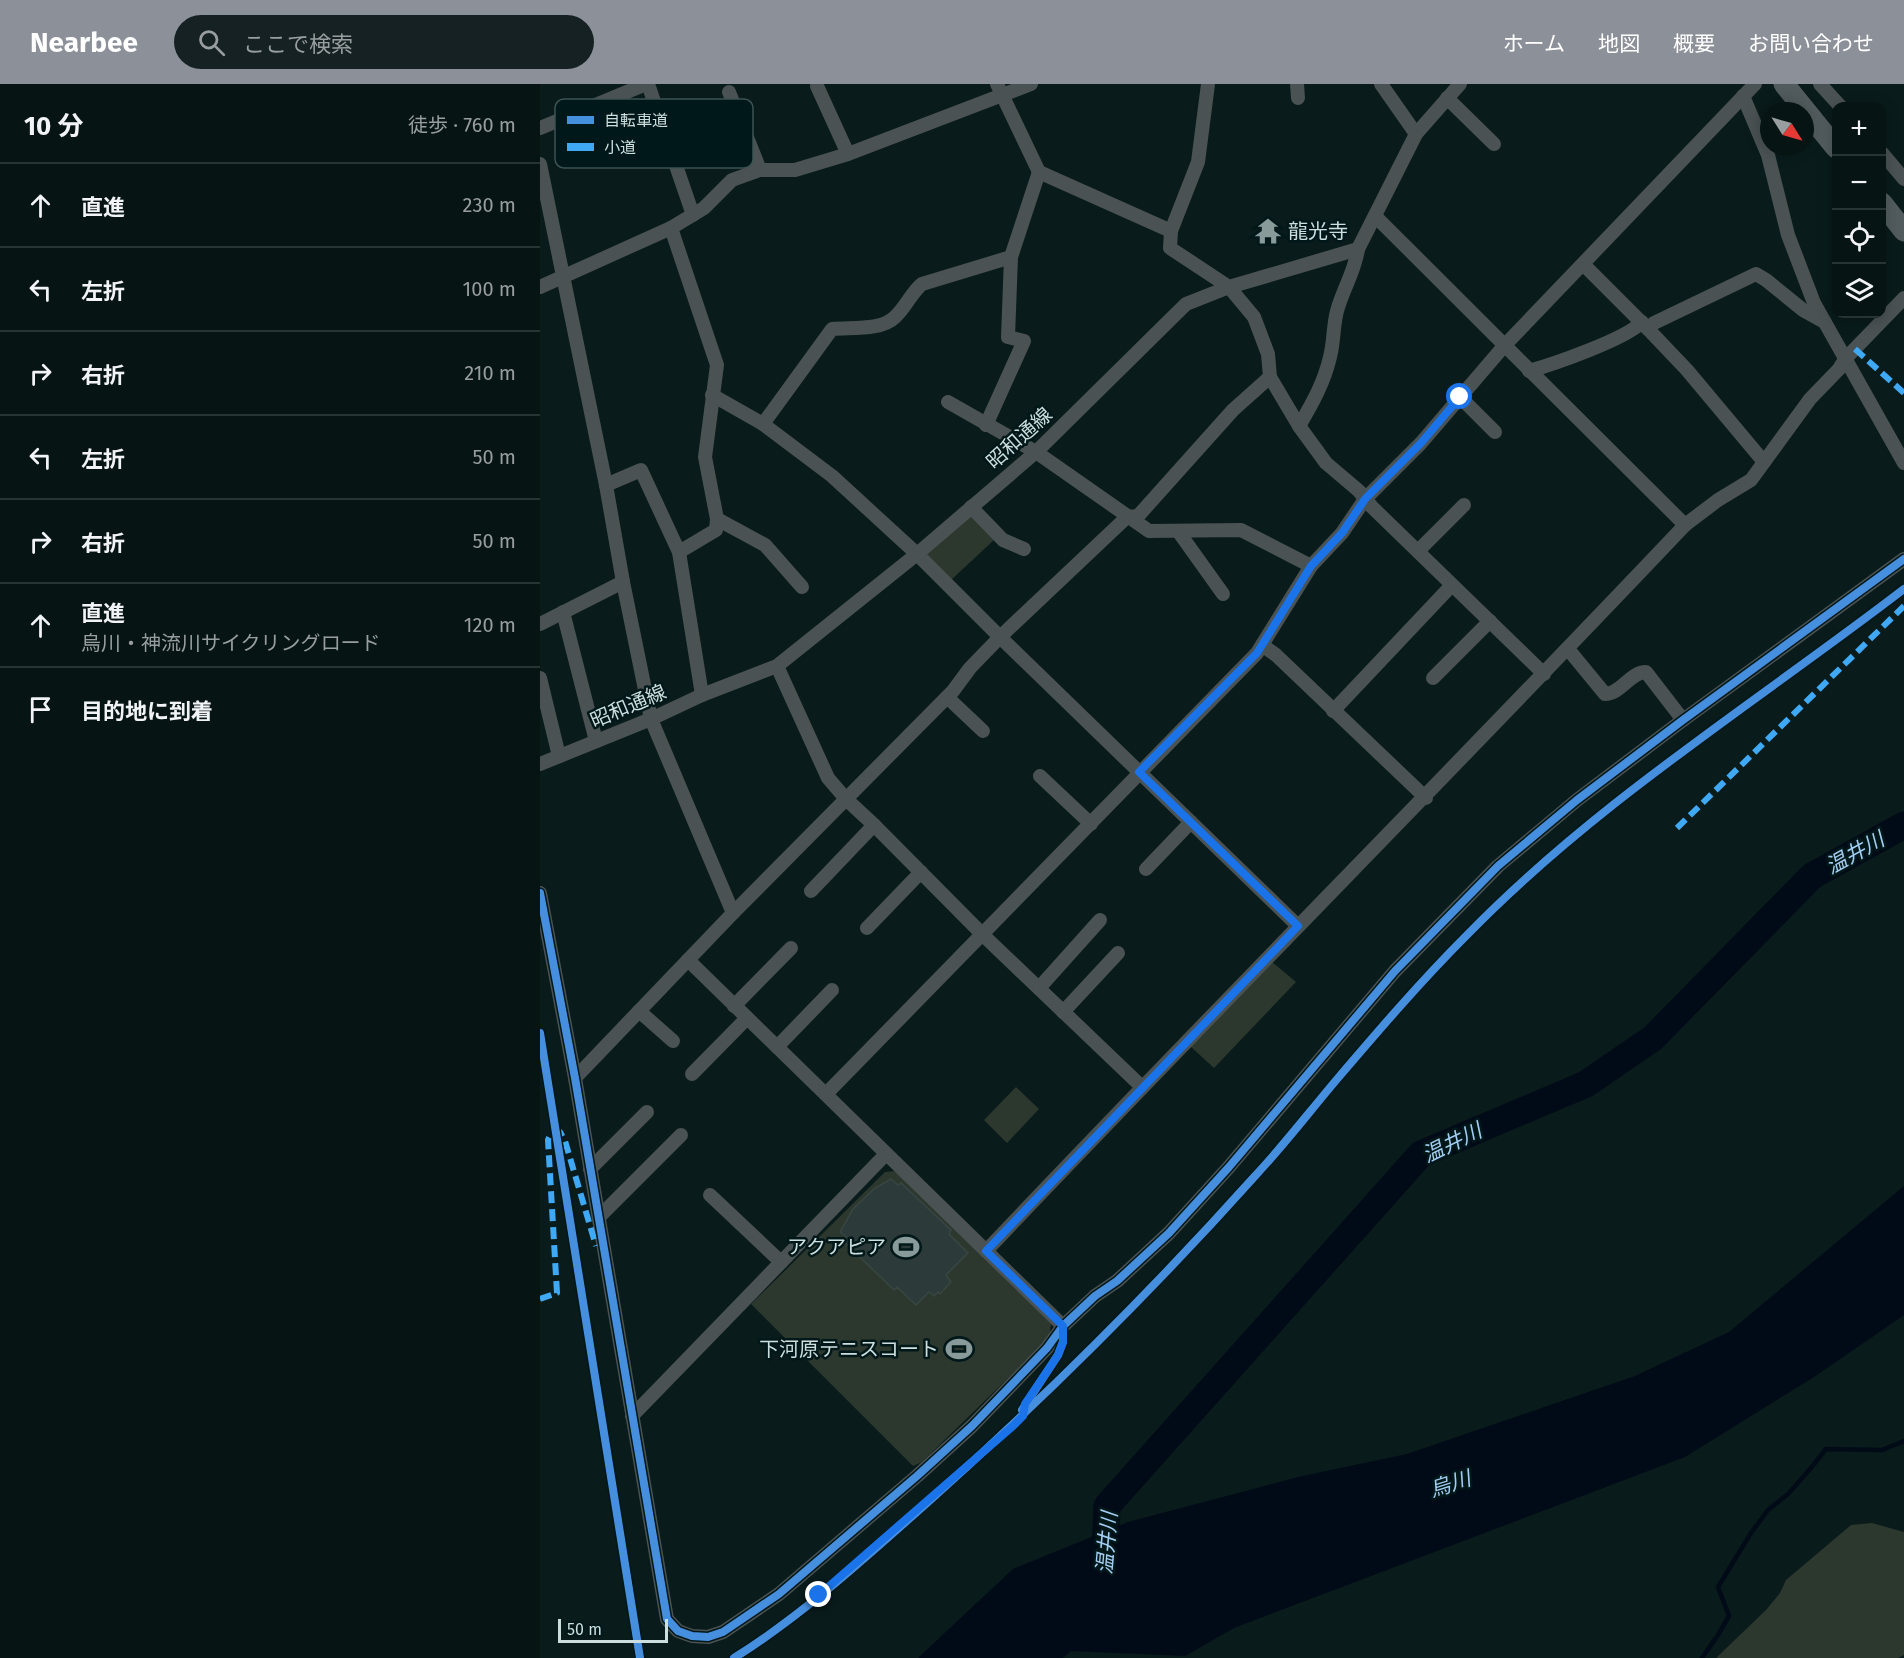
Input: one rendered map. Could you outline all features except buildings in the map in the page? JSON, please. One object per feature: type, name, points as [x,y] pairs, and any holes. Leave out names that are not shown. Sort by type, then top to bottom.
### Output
[{"type":"main road","points":[[1784,84],[1832,143]]},
{"type":"main road","points":[[1886,209],[1904,231]]},
{"type":"street","points":[[611,99],[647,84],[652,99]]},
{"type":"street","points":[[540,287],[671,228],[704,208],[732,180],[760,170],[795,170],[849,154],[999,89],[1031,84]]},
{"type":"street","points":[[1208,84],[1198,162],[1171,231],[1170,248],[1230,287],[1254,317],[1268,354],[1270,376],[1299,426],[1326,463],[1359,491],[1544,674]]},
{"type":"street","points":[[1381,84],[1392,90],[1416,134]]},
{"type":"street","points":[[1299,426],[1318,395],[1330,356],[1337,312],[1350,273],[1356,265],[1358,249],[1416,134],[1460,84]]},
{"type":"street","points":[[826,1094],[1257,653],[1311,566],[1342,533],[1365,499],[1421,443],[1504,346],[1755,84]]},
{"type":"street","points":[[1820,84],[1836,102]]},
{"type":"street","points":[[817,86],[849,154]]},
{"type":"street","points":[[999,89],[1039,172],[1171,231]]},
{"type":"street","points":[[729,92],[732,99]]},
{"type":"street","points":[[1743,96],[1768,155],[1788,235],[1823,321],[1904,463]]},
{"type":"street","points":[[1447,98],[1494,144]]},
{"type":"street","points":[[540,128],[555,122]]},
{"type":"street","points":[[753,152],[760,170]]},
{"type":"street","points":[[1884,156],[1904,179]]},
{"type":"street","points":[[540,164],[606,484],[651,719],[733,913]]},
{"type":"street","points":[[676,168],[693,215]]},
{"type":"street","points":[[986,425],[1024,341],[1008,337],[1011,257],[1039,172]]},
{"type":"street","points":[[1375,216],[1685,525]]},
{"type":"street","points":[[671,228],[717,365],[705,457],[717,519],[716,530],[679,552]]},
{"type":"street","name":"昭和通線","points":[[540,764],[651,719],[702,695],[777,666],[917,554],[1036,452],[1186,304],[1230,287],[1358,249]]},
{"type":"street","points":[[763,424],[831,329],[884,324],[896,316],[912,292],[922,284],[1011,257]]},
{"type":"street","points":[[1584,265],[1687,370],[1764,462]]},
{"type":"street","points":[[1529,371],[1654,323],[1756,274],[1803,310],[1823,321]]},
{"type":"street","points":[[986,1251],[1298,926],[1426,798],[1685,525],[1718,500],[1751,480],[1810,399],[1904,298]]},
{"type":"street","points":[[575,1078],[733,913],[947,697],[1000,637],[1128,517],[1138,516],[1233,410],[1270,376]]},
{"type":"street","points":[[712,395],[763,424],[832,476],[917,554],[1298,926]]},
{"type":"street","points":[[1460,397],[1495,432]]},
{"type":"street","points":[[948,402],[1036,452],[1149,531],[1241,530],[1311,566]]},
{"type":"street","points":[[606,484],[641,470],[679,552],[702,695]]},
{"type":"street","points":[[1418,551],[1464,505]]},
{"type":"street","points":[[971,507],[1004,540],[1024,549]]},
{"type":"street","points":[[717,519],[765,545],[802,587]]},
{"type":"street","points":[[1178,531],[1222,594]]},
{"type":"street","points":[[540,893],[575,1078],[667,1618],[678,1631],[692,1636],[708,1637],[723,1632],[779,1594],[972,1426],[1047,1348],[1063,1326],[1095,1296],[1117,1281],[1168,1233],[1229,1167],[1395,970],[1467,895],[1532,836],[1683,720],[1904,559]]},
{"type":"street","points":[[540,624],[623,582]]},
{"type":"street","points":[[1333,711],[1452,585]]},
{"type":"street","points":[[563,612],[597,741]]},
{"type":"street","points":[[1433,678],[1490,621]]},
{"type":"street","points":[[1262,645],[1276,655],[1426,798]]},
{"type":"street","points":[[1568,649],[1605,694],[1610,695],[1640,673],[1646,672],[1683,720]]},
{"type":"street","points":[[777,666],[828,778],[846,799],[982,935],[1142,1087]]},
{"type":"street","points":[[540,678],[559,756]]},
{"type":"street","points":[[947,697],[983,731]]},
{"type":"street","points":[[1040,776],[1091,824]]},
{"type":"street","points":[[1146,869],[1191,822]]},
{"type":"street","points":[[811,891],[874,825]]},
{"type":"street","points":[[867,928],[921,872]]},
{"type":"street","points":[[1039,988],[1100,920]]},
{"type":"street","points":[[734,1006],[791,948]]},
{"type":"street","points":[[1063,1012],[1118,953]]},
{"type":"street","points":[[688,960],[1063,1326]]},
{"type":"street","points":[[777,1047],[832,990]]},
{"type":"street","points":[[639,1011],[673,1041]]},
{"type":"street","points":[[692,1074],[747,1018]]},
{"type":"street","points":[[590,1169],[647,1112]]},
{"type":"street","points":[[598,1217],[681,1135]]},
{"type":"street","points":[[632,1416],[886,1154]]},
{"type":"street","points":[[710,1195],[781,1262]]},
{"type":"green space","points":[[971,516],[994,540],[951,580],[926,558],[926,553]]},
{"type":"green space","points":[[1271,961],[1296,982],[1214,1068],[1190,1046]]},
{"type":"green space","points":[[1016,1087],[1039,1109],[1007,1143],[984,1120]]},
{"type":"green space","points":[[895,1171],[1051,1324],[1050,1332],[1043,1344],[922,1462],[913,1466],[751,1304],[885,1172]]},
{"type":"green space","points":[[1872,1523],[1904,1532],[1904,1655],[1898,1658],[1716,1658],[1766,1610],[1780,1593],[1786,1580],[1851,1525]]},
{"type":"water","name":"烏川","points":[[1904,1186],[1904,1315],[1814,1377],[1685,1457],[1234,1628],[1185,1656],[1071,1651],[1063,1658],[918,1658],[1013,1569],[1128,1522],[1298,1477],[1407,1454],[1635,1376],[1729,1332]]},
{"type":"waterway","name":"温井川","points":[[1104,1568],[1107,1506],[1421,1154],[1586,1084],[1653,1038],[1812,876],[1904,825]]},
{"type":"waterway","points":[[1702,1658],[1729,1616],[1718,1587],[1768,1510],[1788,1494],[1826,1449],[1882,1450],[1904,1441]]},
{"type":"marked path","points":[[1855,349],[1904,393]]},
{"type":"marked path","points":[[1677,828],[1904,606]]},
{"type":"marked path","points":[[540,1299],[557,1293],[548,1140],[554,1133],[560,1132],[565,1141],[596,1246]]},
{"type":"cycle path","points":[[540,893],[575,1078],[667,1619],[678,1631],[692,1636],[708,1637],[723,1632],[779,1594],[972,1426],[1047,1348],[1063,1326],[1169,1233],[1229,1167],[1395,971],[1498,866],[1577,800],[1904,559]]},
{"type":"cycle path","points":[[734,1658],[785,1623],[857,1564],[970,1464],[1096,1344],[1266,1164],[1417,988],[1516,887],[1623,797],[1904,589]]},
{"type":"cycle path","points":[[540,1033],[640,1658]]},
{"type":"cycle path","points":[[1022,1410],[1058,1355],[1063,1342],[1063,1326]]},
{"type":"place","name":"龍光寺","points":[[1268,231]]},
{"type":"place","name":"アクアピア","points":[[906,1247]]},
{"type":"place","name":"下河原テニスコート","points":[[959,1349]]},
{"type":"route","points":[[819,1595],[919,1510],[1023,1416],[1022,1410],[1025,1404],[1058,1355],[1063,1342],[1063,1326],[986,1251],[1298,926],[1139,772],[1257,653],[1311,566],[1342,533],[1365,499],[1421,443],[1460,397]]}]
